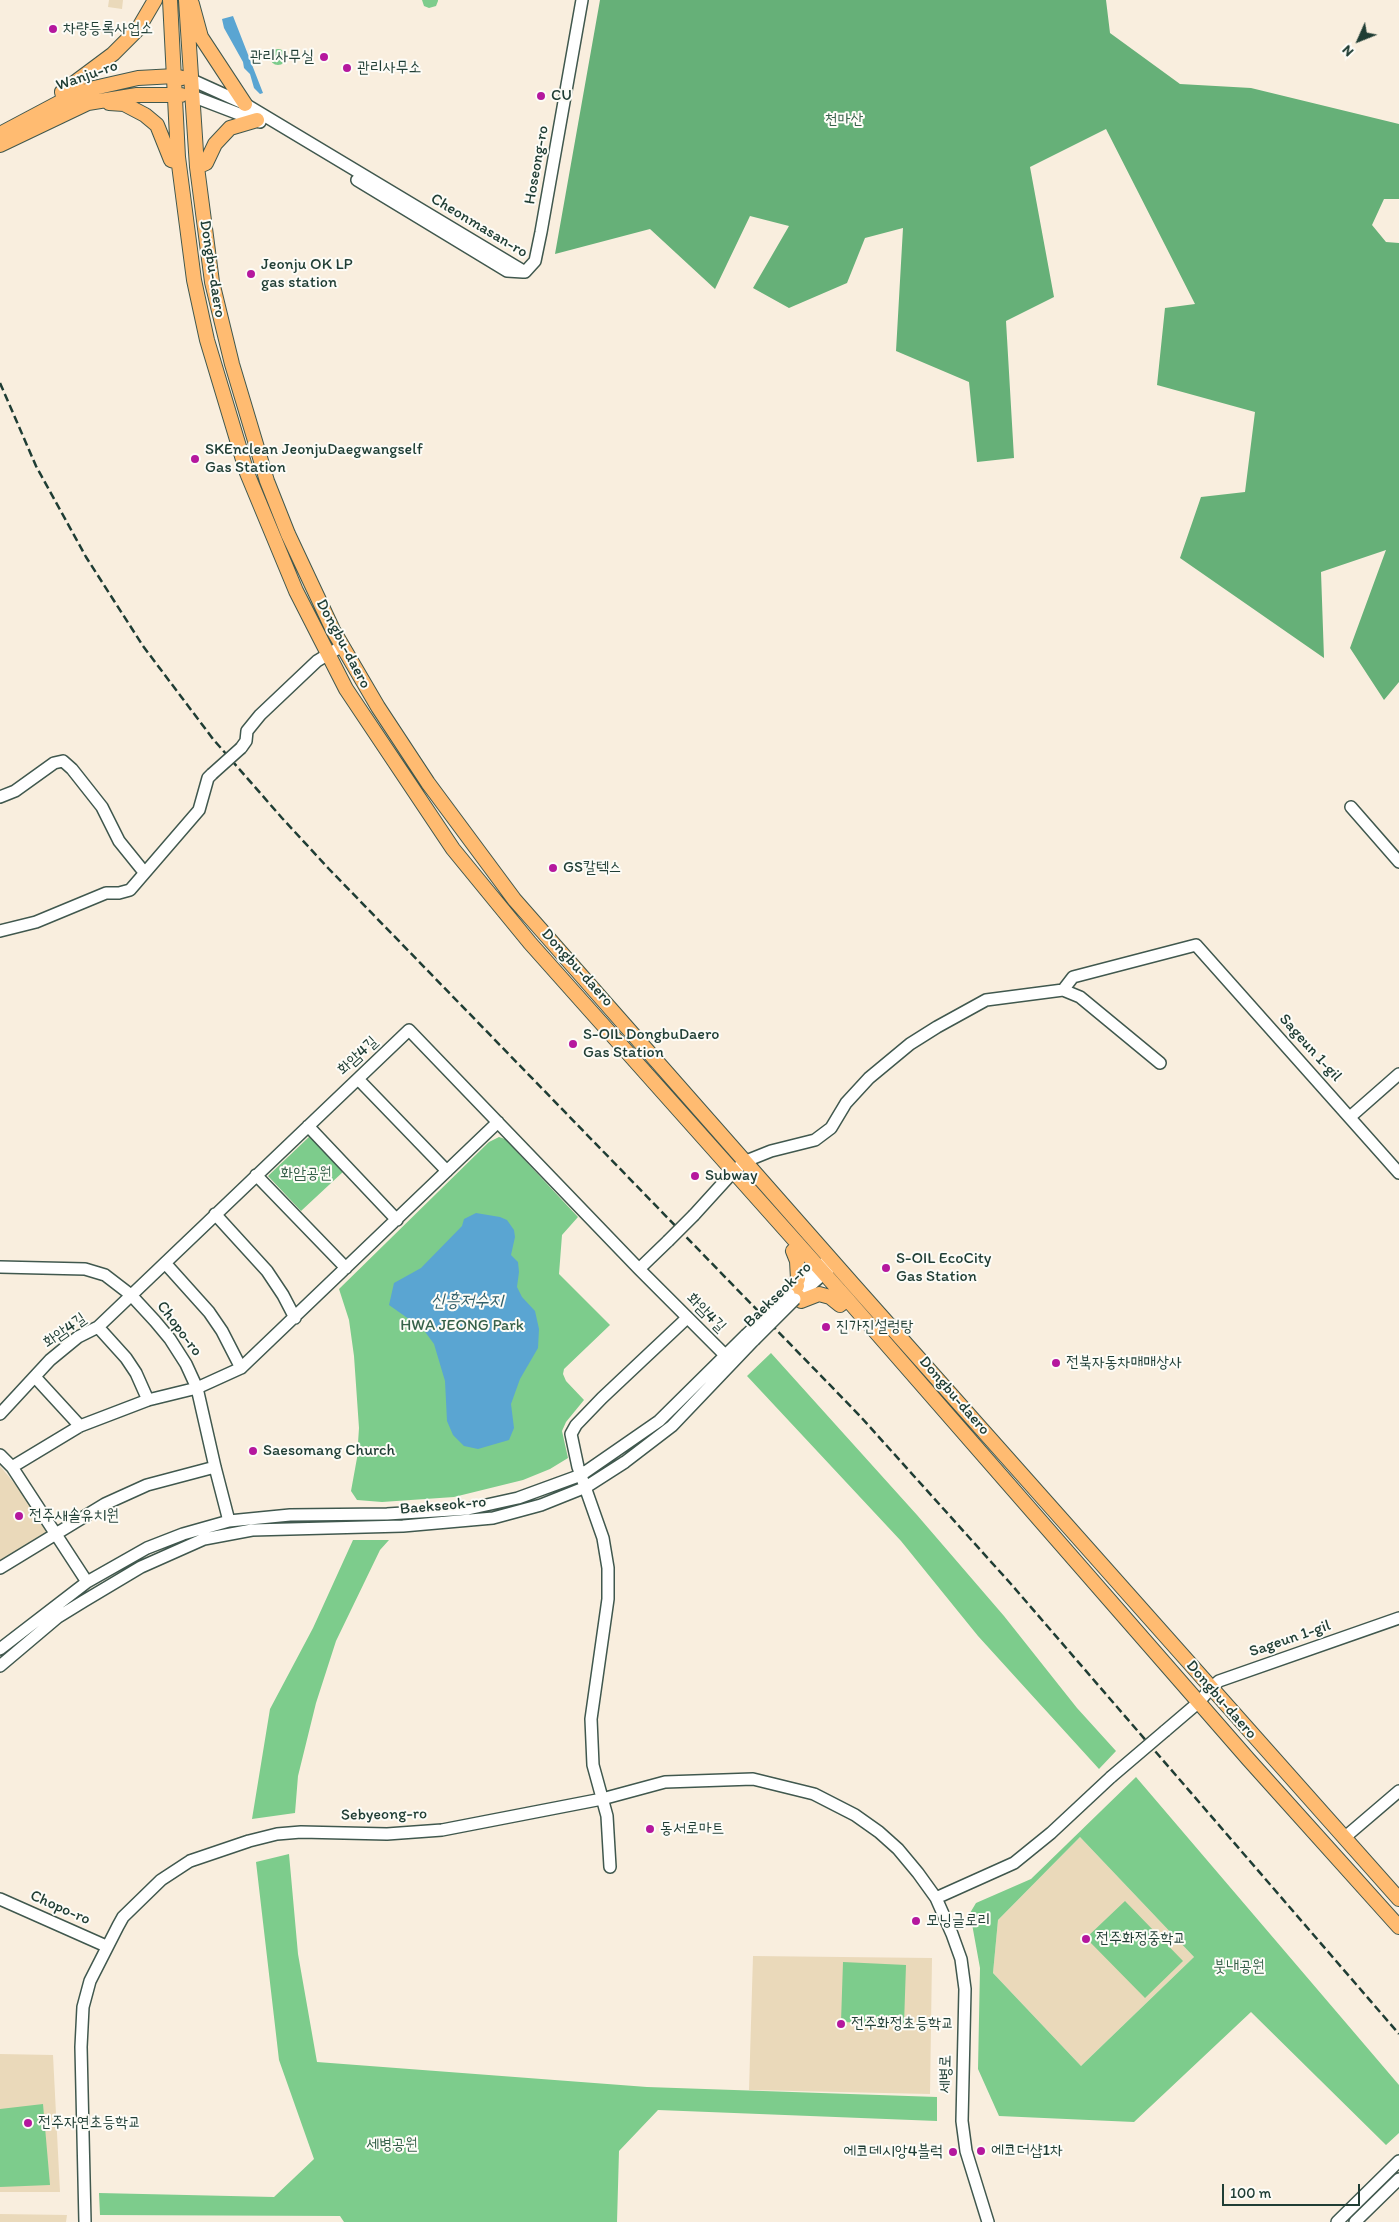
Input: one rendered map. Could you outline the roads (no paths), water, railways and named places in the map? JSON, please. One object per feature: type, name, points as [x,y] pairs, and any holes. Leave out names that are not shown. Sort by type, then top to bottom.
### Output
[{"type":"main road","points":[[64,100],[62,92],[113,54],[138,29],[154,0]]},
{"type":"main road","name":"Dongbu-daero","points":[[170,0],[179,162],[194,280],[207,340],[225,406],[251,482],[296,591],[346,689],[453,849],[530,942],[847,1299],[1199,1702],[1399,1927]]},
{"type":"main road","name":"Dongbu-daero","points":[[186,0],[197,167],[212,282],[232,364],[267,481],[288,534],[342,646],[378,707],[428,782],[514,898],[1399,1899]]},
{"type":"main road","points":[[191,0],[201,37],[245,104]]},
{"type":"main road","name":"Wanju-ro","points":[[0,145],[64,100],[94,88],[138,78],[175,76],[192,80]]},
{"type":"main road","name":"Wanju-ro","points":[[0,134],[19,130],[96,102],[137,95],[174,94],[192,96]]},
{"type":"main road","points":[[96,102],[124,104],[145,115],[157,125],[171,160],[179,162]]},
{"type":"main road","points":[[197,167],[206,163],[216,144],[230,128],[257,120]]},
{"type":"main road","points":[[799,1246],[793,1252],[798,1260],[798,1279],[795,1283],[795,1294],[801,1301],[819,1294],[830,1297],[840,1305],[847,1299]]},
{"type":"street","name":"Hoseong-ro","points":[[525,272],[535,262],[537,254],[582,0]]},
{"type":"street","name":"Cheonmasan-ro","points":[[192,80],[245,104],[525,272]]},
{"type":"street","name":"Cheonmasan-ro","points":[[192,96],[257,120],[507,271],[525,272]]},
{"type":"street","points":[[0,931],[36,922],[106,894],[130,890],[199,810],[208,778],[241,748],[246,741],[247,731],[260,715],[328,653],[342,646]]},
{"type":"street","points":[[0,797],[15,791],[54,763],[63,761],[72,769],[102,807],[119,841],[144,872]]},
{"type":"street","points":[[1351,807],[1399,862]]},
{"type":"street","name":"Sageun 1-gil","points":[[1063,990],[1072,977],[1196,945],[1399,1173]]},
{"type":"street","points":[[639,1269],[746,1161],[771,1151],[815,1140],[831,1128],[846,1103],[889,1061],[910,1044],[974,1005],[986,1000],[1063,990],[1080,997],[1160,1063]]},
{"type":"street","name":"화암4길","points":[[0,1414],[64,1348],[98,1327],[409,1030],[639,1269],[725,1355]]},
{"type":"street","points":[[1350,1117],[1399,1074]]},
{"type":"street","points":[[358,1079],[447,1171]]},
{"type":"street","points":[[12,1466],[80,1426],[148,1400],[198,1388],[241,1368],[498,1122]]},
{"type":"street","points":[[308,1126],[397,1220]]},
{"type":"street","points":[[256,1175],[346,1268]]},
{"type":"street","points":[[215,1214],[267,1271],[295,1318]]},
{"type":"street","name":"Baekseok-ro","points":[[0,1666],[58,1617],[141,1567],[204,1539],[252,1530],[403,1526],[493,1518],[540,1505],[586,1487],[625,1462],[672,1426],[750,1338],[795,1294],[833,1261]]},
{"type":"street","points":[[165,1263],[209,1312],[222,1331],[241,1368]]},
{"type":"street","name":"Chopo-ro","points":[[0,1267],[85,1269],[105,1275],[131,1295],[170,1339],[198,1388],[229,1521]]},
{"type":"street","points":[[610,1867],[607,1816],[592,1765],[591,1719],[608,1599],[608,1568],[603,1538],[581,1475],[571,1434],[576,1425],[602,1398],[687,1318]]},
{"type":"street","points":[[98,1327],[126,1358],[136,1373],[148,1400]]},
{"type":"street","name":"Baekseok-ro","points":[[0,1649],[87,1582],[146,1548],[229,1521],[290,1515],[387,1514],[468,1510],[518,1498],[581,1475],[660,1421],[725,1355],[750,1338]]},
{"type":"street","points":[[35,1377],[80,1426]]},
{"type":"street","points":[[0,1455],[12,1466],[87,1582]]},
{"type":"street","points":[[0,1568],[106,1504],[147,1485],[215,1467]]},
{"type":"street","name":"Sageun 1-gil","points":[[936,1898],[1014,1863],[1051,1833],[1111,1777],[1199,1702],[1219,1681],[1399,1618]]},
{"type":"street","name":"Sebyeong-ro","points":[[85,2222],[81,2047],[83,2007],[90,1981],[106,1946],[124,1916],[161,1880],[190,1861],[241,1843],[278,1834],[301,1832],[387,1834],[442,1830],[602,1798],[665,1782],[754,1779],[814,1794],[855,1815],[879,1832],[918,1872],[936,1898]]},
{"type":"street","points":[[1344,1838],[1399,1791]]},
{"type":"street","name":"세병로","points":[[936,1898],[961,1960],[965,1989],[962,2069],[963,2128],[966,2151],[988,2222]]},
{"type":"street","name":"Chopo-ro","points":[[0,1899],[106,1946]]},
{"type":"street","points":[[1337,2222],[1399,2160]]},
{"type":"street","points":[[1355,2222],[1399,2179]]},
{"type":"water","points":[[233,16],[263,93],[260,94],[254,88],[250,74],[244,68],[243,62],[224,28],[222,19]]},
{"type":"water","name":"신흥저수지","points":[[476,1213],[507,1220],[514,1230],[515,1237],[511,1255],[518,1262],[517,1287],[522,1297],[535,1311],[539,1329],[538,1348],[520,1379],[511,1404],[514,1428],[509,1440],[478,1449],[464,1446],[453,1435],[447,1421],[445,1381],[434,1344],[423,1329],[389,1305],[394,1283],[421,1268],[462,1226],[464,1219]]},
{"type":"railway","points":[[0,383],[36,466],[86,557],[143,646],[213,739],[329,869],[860,1416],[1011,1584],[1399,2034]]},
{"type":"place","name":"차량등록사업소","points":[[53,29]]},
{"type":"place","name":"관리사무실","points":[[324,57]]},
{"type":"place","name":"관리사무소","points":[[347,68]]},
{"type":"place","name":"CU","points":[[541,96]]},
{"type":"place","name":"Jeonju OK LP gas station","points":[[251,274]]},
{"type":"place","name":"SKEnclean JeonjuDaegwangself Gas Station","points":[[195,459]]},
{"type":"place","name":"GS칼텍스","points":[[553,868]]},
{"type":"place","name":"S-OIL DongbuDaero Gas Station","points":[[573,1044]]},
{"type":"place","name":"Subway","points":[[695,1176]]},
{"type":"place","name":"S-OIL EcoCity Gas Station","points":[[886,1268]]},
{"type":"place","name":"진가진설렁탕","points":[[826,1327]]},
{"type":"place","name":"전북자동차매매상사","points":[[1056,1363]]},
{"type":"place","name":"Saesomang Church","points":[[253,1451]]},
{"type":"place","name":"전주새솔유치원","points":[[19,1516]]},
{"type":"place","name":"동서로마트","points":[[650,1829]]},
{"type":"place","name":"모닝글로리","points":[[916,1921]]},
{"type":"place","name":"전주화정중학교","points":[[1086,1939]]},
{"type":"place","name":"전주화정초등학교","points":[[841,2024]]},
{"type":"place","name":"전주자연초등학교","points":[[28,2123]]},
{"type":"place","name":"에코더샵1차","points":[[981,2151]]},
{"type":"place","name":"에코데시앙4블럭","points":[[953,2152]]},
{"type":"park label","name":"천마산","points":[[844,120]]},
{"type":"park label","name":"화암공원","points":[[306,1174]]},
{"type":"park label","name":"HWA JEONG Park","points":[[462,1326]]},
{"type":"park label","name":"붓내공원","points":[[1239,1967]]},
{"type":"park label","name":"세병공원","points":[[392,2145]]}]
